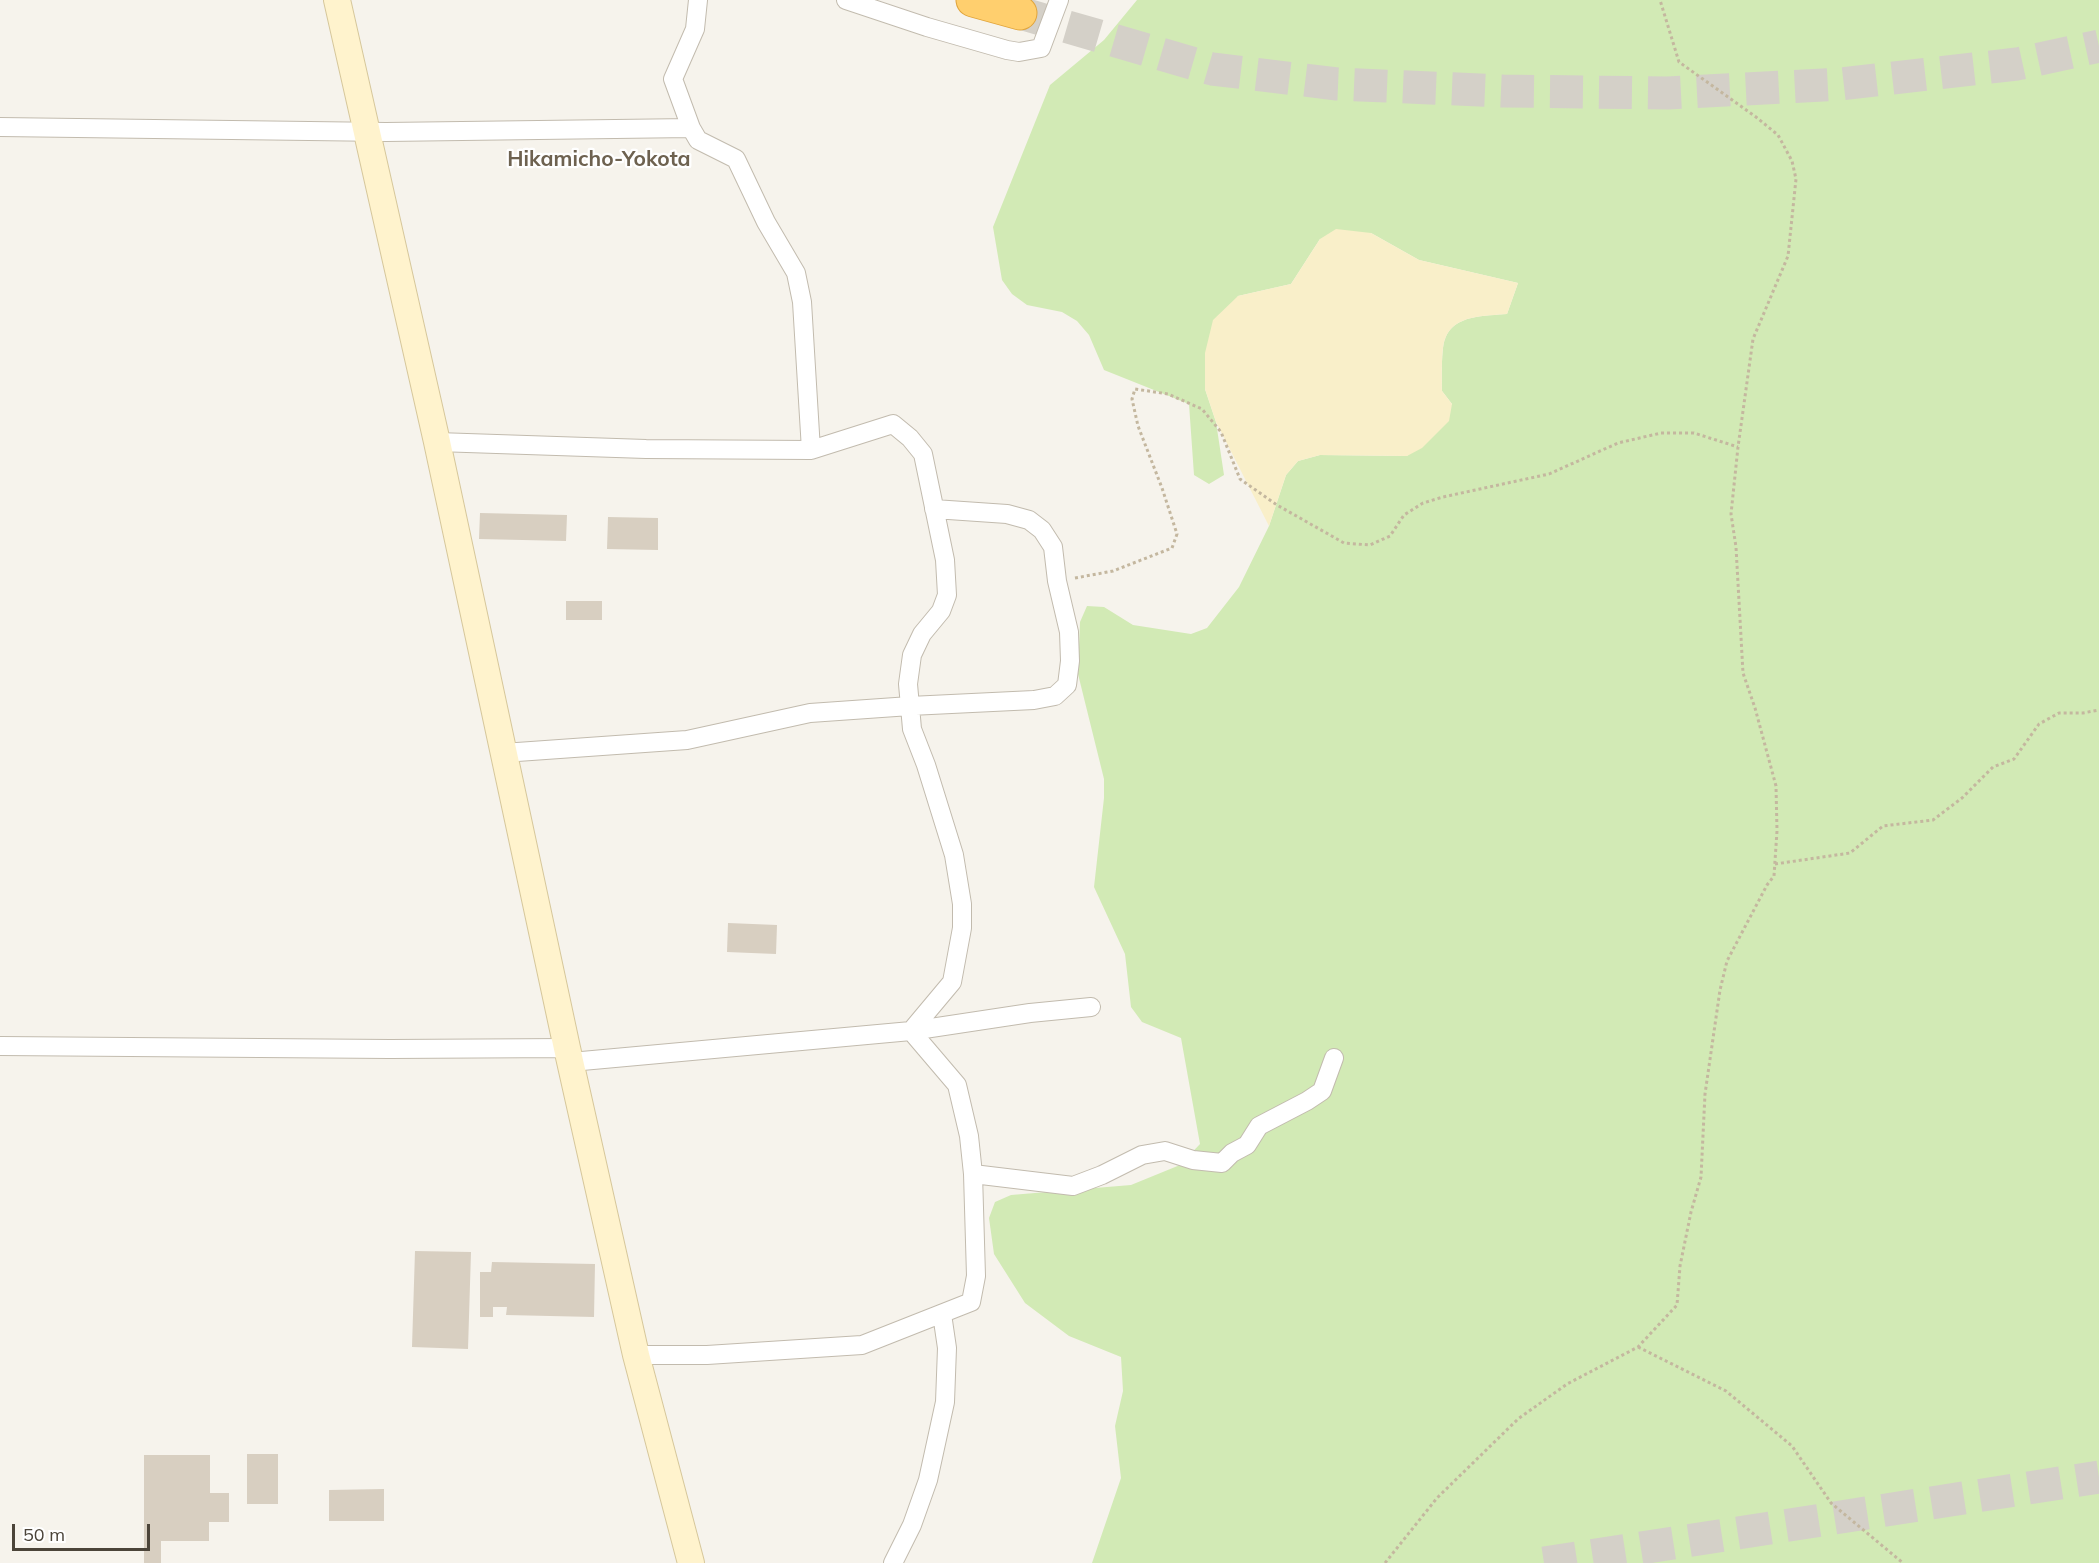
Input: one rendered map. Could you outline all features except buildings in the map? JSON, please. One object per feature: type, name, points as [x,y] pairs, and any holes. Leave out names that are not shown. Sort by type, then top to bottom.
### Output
[{"type":"highway","points":[[973,0],[1020,13]]},
{"type":"street","points":[[337,0],[636,1355],[691,1563]]},
{"type":"street","points":[[698,0],[695,29],[673,79],[691,128],[698,140],[736,159],[766,222],[796,273],[802,302],[811,450]]},
{"type":"street","points":[[846,0],[927,27],[1019,52],[1041,48],[1059,0]]},
{"type":"street","points":[[0,127],[367,131],[691,128]]},
{"type":"street","points":[[436,442],[811,450],[893,424],[910,438],[922,454],[945,560],[947,595],[941,611],[922,634],[912,655],[908,684],[912,729],[926,765],[954,855],[962,904],[962,928],[952,982],[911,1031]]},
{"type":"street","points":[[503,753],[687,740],[810,713],[1034,700],[1055,696],[1067,685],[1070,661],[1069,632],[1057,581],[1053,548],[1042,530],[1029,520],[1007,514],[934,509]]},
{"type":"street","points":[[0,1046],[390,1049],[569,1055],[911,1031],[1030,1013],[1091,1007]]},
{"type":"street","points":[[636,1355],[706,1355],[862,1345],[971,1302],[976,1276],[973,1174],[969,1136],[957,1085],[911,1031]]},
{"type":"street","points":[[973,1174],[1073,1186],[1102,1176],[1142,1155],[1165,1151],[1192,1160],[1222,1163],[1232,1153],[1247,1145],[1259,1126],[1322,1091],[1334,1058]]},
{"type":"street","points":[[892,1563],[912,1525],[928,1480],[945,1402],[947,1348],[942,1314]]},
{"type":"path","points":[[1385,1563],[1437,1497],[1518,1419],[1567,1384],[1638,1347],[1677,1305],[1680,1266],[1701,1177],[1705,1094],[1720,990],[1727,961],[1774,876],[1777,831],[1776,786],[1755,708],[1743,674],[1736,547],[1731,514],[1753,339],[1788,256],[1796,179],[1792,161],[1778,135],[1678,62],[1660,0]]},
{"type":"path","points":[[1057,581],[1113,570],[1172,548],[1177,534],[1138,426],[1132,399],[1135,389],[1168,394],[1202,409],[1221,432],[1240,479],[1277,505],[1344,543],[1370,545],[1390,536],[1404,515],[1423,503],[1549,474],[1618,443],[1661,433],[1694,433],[1738,447]]},
{"type":"path","points":[[1775,864],[1850,853],[1883,826],[1934,820],[1962,798],[1993,767],[2014,759],[2039,724],[2059,713],[2099,710]]},
{"type":"path","points":[[1638,1347],[1725,1391],[1792,1446],[1831,1503],[1903,1563]]},
{"type":"green space","points":[[1137,0],[2099,0],[2099,1563],[1092,1563],[1121,1478],[1115,1426],[1123,1391],[1121,1357],[1069,1336],[1025,1303],[994,1254],[989,1218],[995,1202],[1011,1195],[1131,1185],[1180,1165],[1200,1144],[1181,1038],[1142,1022],[1131,1007],[1125,954],[1094,887],[1104,779],[1078,674],[1080,622],[1087,606],[1104,607],[1133,625],[1191,634],[1207,628],[1239,587],[1269,526],[1286,475],[1298,461],[1320,455],[1407,456],[1452,404],[1442,391],[1443,350],[1449,331],[1463,321],[1472,318],[1507,314],[1518,283],[1419,260],[1371,233],[1320,239],[1291,284],[1238,296],[1205,389],[1216,422],[1224,475],[1209,484],[1194,475],[1189,404],[1104,370],[1089,335],[1077,321],[1062,312],[1027,305],[1012,294],[1002,280],[993,227],[1050,85],[1104,40]]},
{"type":"sand","points":[[1336,229],[1371,233],[1419,260],[1518,283],[1507,314],[1471,318],[1449,331],[1442,356],[1442,391],[1452,404],[1449,421],[1422,448],[1407,456],[1320,455],[1298,461],[1286,475],[1269,526],[1216,422],[1205,389],[1205,353],[1213,320],[1238,296],[1291,284],[1320,239]]},
{"type":"tunnel","points":[[1020,13],[1212,69],[1337,84],[1503,91],[1668,93],[1841,84],[2017,64],[2099,46]]},
{"type":"tunnel","points":[[1544,1563],[2099,1477]]},
{"type":"district","name":"Hikamicho-Yokota","points":[[599,160]]}]
